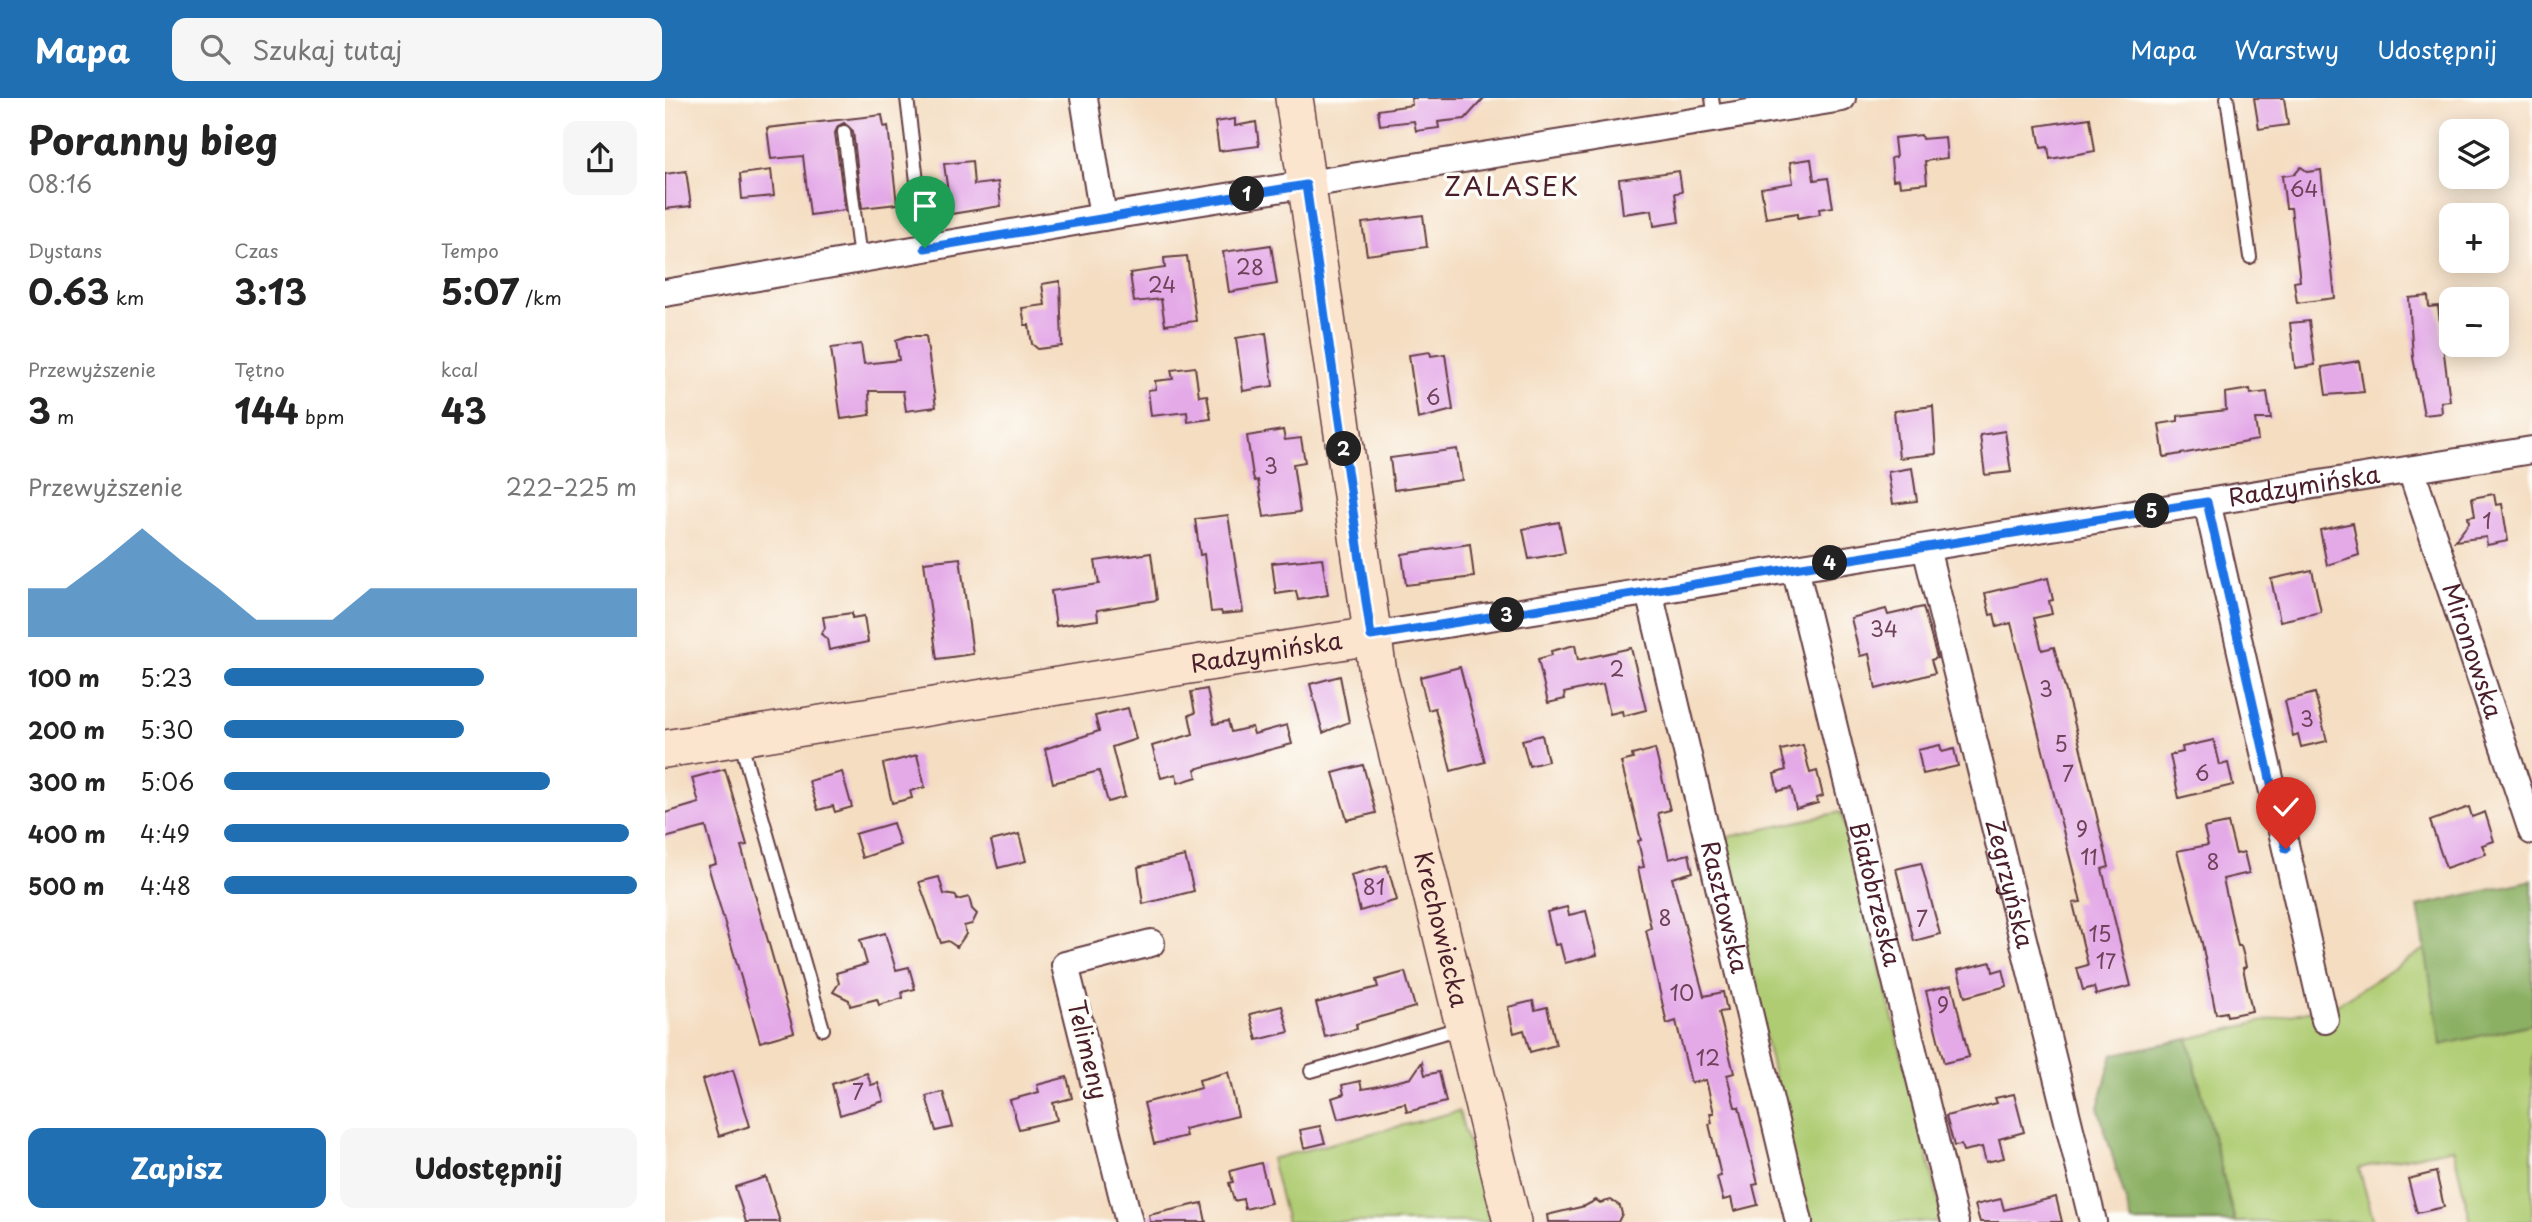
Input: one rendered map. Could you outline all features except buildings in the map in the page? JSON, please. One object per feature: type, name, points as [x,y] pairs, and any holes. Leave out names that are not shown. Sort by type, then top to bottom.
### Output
[{"type":"street","points":[[1084,98],[1103,217]]},
{"type":"street","name":"Krechowiecka","points":[[1294,98],[1380,685],[1512,1222]]},
{"type":"street","points":[[665,293],[1103,217],[1306,185],[1713,108],[1842,98]]},
{"type":"street","name":"Radzymińska","points":[[665,749],[2532,450]]},
{"type":"street","name":"Mironowska","points":[[2411,470],[2532,831]]},
{"type":"street","points":[[2207,502],[2325,1020]]},
{"type":"street","name":"Zegrzyńska","points":[[1926,548],[2093,1222]]},
{"type":"street","name":"Białobrzeska","points":[[1795,568],[1955,1222]]},
{"type":"street","name":"Rasztowska","points":[[1649,592],[1799,1222]]},
{"type":"street","name":"Telimeny","points":[[1129,1222],[1065,965],[1151,943]]},
{"type":"lane","points":[[907,98],[925,248]]},
{"type":"lane","points":[[2227,98],[2250,257]]},
{"type":"lane","points":[[844,132],[860,259]]},
{"type":"lane","points":[[739,737],[823,1029]]},
{"type":"lane","points":[[1311,1071],[1464,1027]]},
{"type":"green space","points":[[1841,812],[1944,1222],[1808,1222],[1719,839]]},
{"type":"green space","points":[[2532,880],[2532,1024],[2441,1045],[2418,906]]},
{"type":"green space","points":[[2427,948],[2441,1044],[2532,1024],[2532,1222],[2471,1222],[2453,1148],[2359,1168],[2374,1222],[2235,1222],[2188,1039],[2337,1004]]},
{"type":"green space","points":[[2188,1039],[2235,1222],[2132,1222],[2098,1107],[2113,1054]]},
{"type":"green space","points":[[1459,1111],[1490,1222],[1287,1222],[1271,1159]]},
{"type":"district","name":"ZALASEK","points":[[1512,187]]},
{"type":"route","points":[[925,248],[1306,185],[1371,636],[2207,502],[2286,849]]}]
